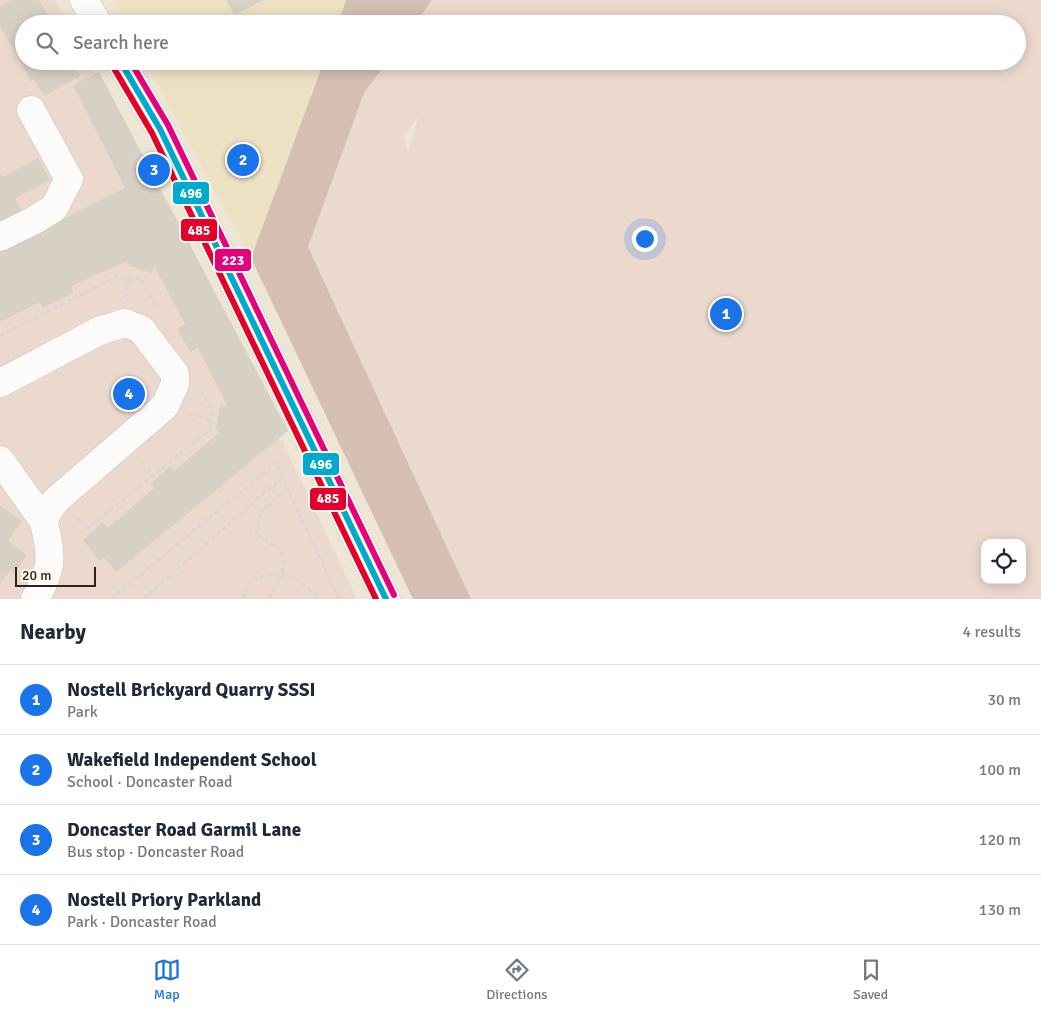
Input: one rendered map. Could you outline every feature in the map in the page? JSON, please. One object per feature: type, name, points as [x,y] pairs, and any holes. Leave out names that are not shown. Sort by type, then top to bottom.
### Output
[{"type":"main road","points":[[84,0],[93,15]]},
{"type":"main road","points":[[125,70],[160,129],[386,599]]},
{"type":"main road","points":[[0,237],[33,221],[54,208],[69,179],[30,110]]},
{"type":"main road","points":[[0,383],[98,331],[124,323],[140,329],[175,374],[175,384],[165,406],[62,494],[55,501],[44,520]]},
{"type":"main road","points":[[0,460],[44,520],[48,542],[49,566],[35,599]]},
{"type":"path","points":[[0,336],[115,278],[130,276],[141,279],[159,312]]},
{"type":"path","points":[[62,494],[86,530],[210,429],[212,411],[199,386]]},
{"type":"path","points":[[111,599],[276,463],[339,599]]},
{"type":"path","points":[[143,599],[282,477]]},
{"type":"path","points":[[269,599],[282,573],[284,556],[278,548],[263,541],[256,534],[258,522],[262,511],[274,499],[288,490]]},
{"type":"path","points":[[244,599],[250,581],[263,576],[282,573],[299,580],[318,599]]},
{"type":"shaded area","points":[[0,0],[55,0],[63,15],[15,15],[15,70],[94,70],[160,188],[357,599],[0,599]]},
{"type":"shaded area","points":[[113,0],[346,0],[341,15],[120,15]]},
{"type":"shaded area","points":[[346,0],[432,0],[421,15],[341,15]]},
{"type":"shaded area","points":[[432,0],[1041,0],[1041,599],[471,599],[308,247],[364,93],[381,70],[1026,70],[1026,15],[421,15]],"holes":[[[418,118],[408,153],[404,136]]]},
{"type":"shaded area","points":[[150,70],[321,70],[251,258]]},
{"type":"shaded area","points":[[321,70],[381,70],[364,93],[308,247],[471,599],[413,599],[251,258]]},
{"type":"building","points":[[11,0],[39,0],[48,15],[15,15],[15,53],[0,26],[0,6]]},
{"type":"building","points":[[226,0],[263,0],[235,15]]},
{"type":"building","points":[[25,70],[77,70],[80,76],[44,96],[34,79],[31,81]]},
{"type":"building","points":[[99,72],[288,431],[116,572],[104,557],[100,561],[83,540],[103,522],[108,528],[154,488],[150,484],[170,467],[174,471],[220,432],[216,430],[220,405],[228,407],[198,348],[190,352],[177,329],[185,324],[154,266],[152,273],[126,265],[127,261],[72,286],[73,293],[43,308],[40,302],[0,322],[0,251],[125,188],[73,85]]},
{"type":"building","points":[[38,158],[50,180],[15,198],[23,213],[0,225],[0,173],[2,177]]},
{"type":"building","points":[[0,506],[22,521],[8,541],[27,555],[14,574],[10,570],[0,584]]},
{"type":"transit line","name":"485","points":[[115,70],[152,133],[376,599]]},
{"type":"transit line","name":"496","points":[[125,70],[160,129],[386,599]]},
{"type":"transit line","name":"223","points":[[135,70],[168,125],[394,595]]},
{"type":"place","name":"Wakefield Independent School","points":[[243,160]]},
{"type":"place","name":"Doncaster Road Garmil Lane","points":[[154,170]]},
{"type":"place","name":"Nostell Brickyard Quarry SSSI","points":[[726,314]]},
{"type":"place","name":"Nostell Priory Parkland","points":[[129,394]]}]
